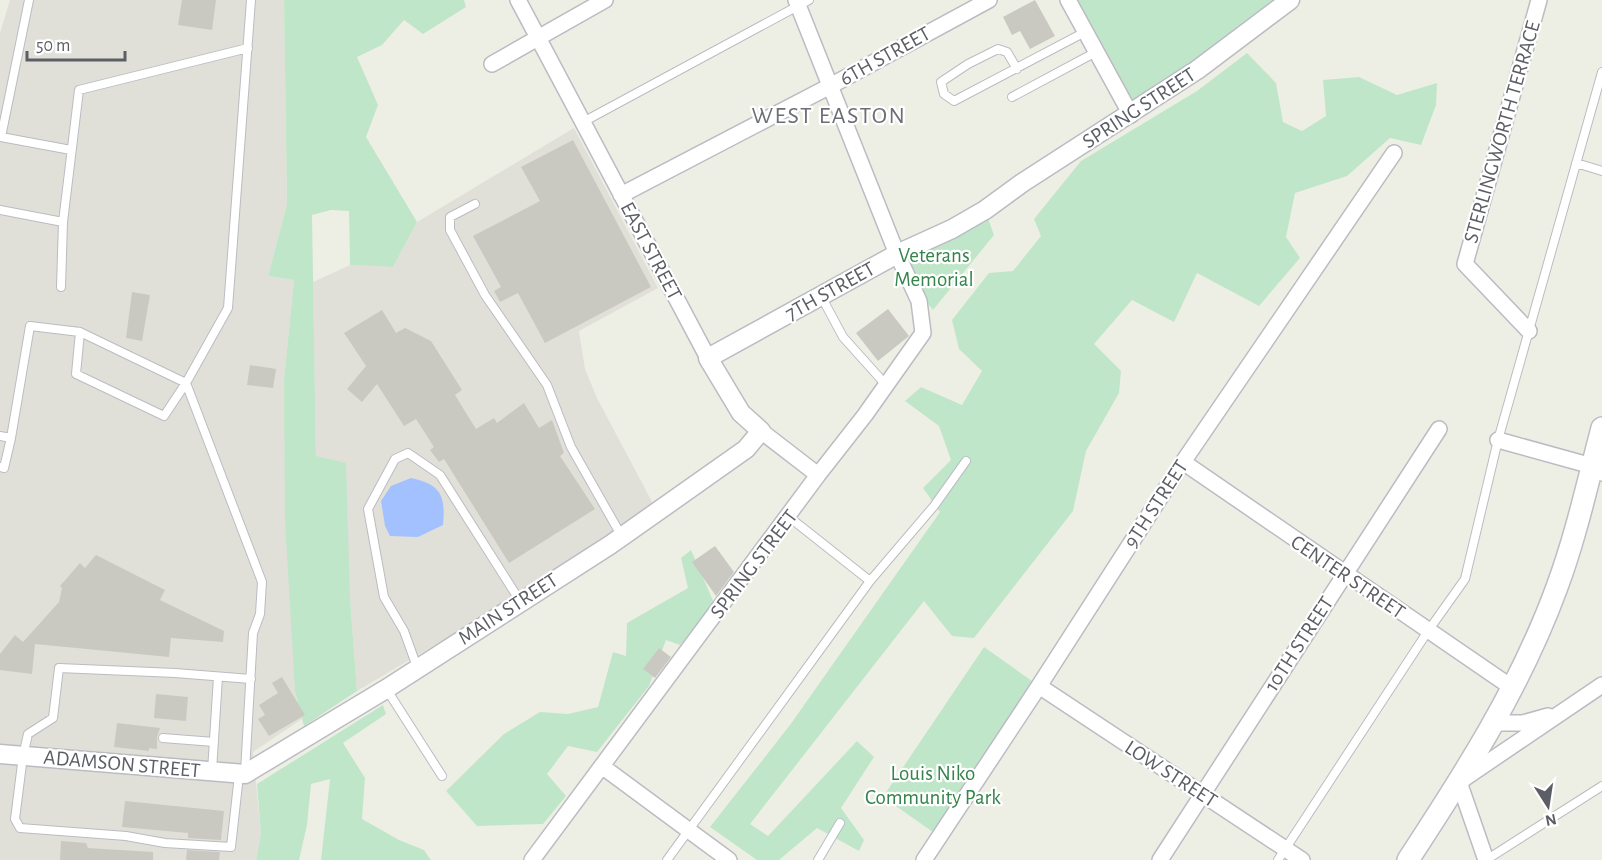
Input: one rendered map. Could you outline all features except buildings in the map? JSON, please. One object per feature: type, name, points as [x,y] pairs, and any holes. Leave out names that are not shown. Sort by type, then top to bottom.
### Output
[{"type":"main road","points":[[1408,860],[1459,782],[1514,689],[1557,588],[1597,470],[1602,428]]},
{"type":"street","name":"EAST STREET","points":[[518,0],[708,358],[741,413],[818,475]]},
{"type":"street","points":[[492,64],[606,0]]},
{"type":"street","name":"6TH STREET","points":[[621,195],[832,86],[989,0]]},
{"type":"street","points":[[1068,0],[1131,115]]},
{"type":"street","name":"SPRING STREET","points":[[985,210],[1022,183],[1131,115],[1197,70],[1290,0]]},
{"type":"street","name":"STERLINGWORTH TERRACE","points":[[1528,331],[1466,264],[1539,0]]},
{"type":"street","points":[[801,2],[897,254]]},
{"type":"street","name":"9TH STREET","points":[[924,860],[1039,687],[1183,462],[1394,153]]},
{"type":"street","name":"7TH STREET","points":[[708,358],[897,254],[952,229],[985,210]]},
{"type":"street","name":"SPRING STREET","points":[[532,860],[818,475],[887,386],[922,333],[920,301],[897,254]]},
{"type":"street","name":"10TH STREET","points":[[1160,860],[1439,429]]},
{"type":"street","name":"MAIN STREET","points":[[242,773],[386,689],[622,537],[746,449],[761,431]]},
{"type":"street","points":[[1498,440],[1597,470]]},
{"type":"street","name":"CENTER STREET","points":[[1183,462],[1514,689]]},
{"type":"street","points":[[1486,860],[1459,782],[1602,685]]},
{"type":"street","name":"LOW STREET","points":[[1039,687],[1203,794],[1282,855],[1302,860]]},
{"type":"street","points":[[1495,723],[1523,723],[1565,709]]},
{"type":"street","name":"ADAMSON STREET","points":[[0,754],[242,773]]},
{"type":"street","points":[[603,767],[729,860]]},
{"type":"lane","points":[[30,0],[1,137],[71,150]]},
{"type":"lane","points":[[80,332],[76,374],[164,416],[186,383],[228,308],[251,0]]},
{"type":"lane","points":[[582,122],[801,2]]},
{"type":"lane","points":[[1017,69],[1007,52],[998,49],[968,64],[941,82],[944,94],[954,101],[1017,69],[1085,32]]},
{"type":"lane","points":[[61,287],[63,222],[79,90],[248,48]]},
{"type":"lane","points":[[1012,97],[1096,52]]},
{"type":"lane","points":[[1282,855],[1428,631],[1465,579],[1498,440],[1602,72]]},
{"type":"lane","points":[[1576,163],[1602,171]]},
{"type":"lane","points":[[475,204],[450,218],[450,230],[485,295],[547,385],[571,447],[622,537]]},
{"type":"lane","points":[[0,210],[63,222]]},
{"type":"lane","points":[[821,296],[843,337],[887,386]]},
{"type":"lane","points":[[0,467],[4,468],[11,438],[30,326],[80,332],[186,383],[262,582],[260,614],[254,633],[251,679],[242,773],[231,846],[165,843],[126,836],[20,828],[15,819],[28,734],[53,718],[59,668],[251,679]]},
{"type":"lane","points":[[0,436],[11,438]]},
{"type":"lane","points":[[418,668],[404,631],[384,597],[368,509],[395,459],[408,453],[440,475],[520,601]]},
{"type":"lane","points":[[667,860],[870,580],[933,506],[966,461]]},
{"type":"lane","points":[[789,517],[870,580]]},
{"type":"lane","points":[[212,771],[218,676]]},
{"type":"lane","points":[[386,689],[442,776]]},
{"type":"lane","points":[[163,738],[214,742]]},
{"type":"lane","points":[[1486,860],[1602,786]]},
{"type":"lane","points":[[818,860],[840,823]]},
{"type":"shaded area","points":[[10,0],[284,0],[287,204],[268,276],[294,280],[284,379],[295,692],[302,719],[253,752],[261,833],[256,860],[0,860],[0,33]]},
{"type":"shaded area","points":[[574,128],[658,288],[579,331],[585,369],[597,398],[658,513],[357,691],[350,599],[316,457],[313,282],[350,265],[393,267],[417,222]]},
{"type":"green space","points":[[284,0],[464,0],[466,7],[423,34],[404,20],[382,45],[357,57],[378,105],[366,137],[417,222],[393,267],[350,265],[349,211],[331,210],[312,215],[316,456],[346,463],[350,599],[357,691],[304,726],[295,692],[285,521],[284,379],[294,280],[268,276],[287,204]]},
{"type":"green space","points":[[1069,0],[1289,0],[1131,115]]},
{"type":"green space","points":[[1247,53],[1276,83],[1283,122],[1302,131],[1326,116],[1323,80],[1359,77],[1397,95],[1437,83],[1436,105],[1421,145],[1390,138],[1347,176],[1295,193],[1286,237],[1300,258],[1259,306],[1197,273],[1174,322],[1132,300],[1094,344],[1121,371],[1119,393],[1086,451],[1073,511],[974,638],[952,636],[924,601],[750,824],[768,836],[857,741],[874,757],[841,808],[864,840],[859,851],[817,828],[779,860],[757,860],[710,827],[790,725],[940,512],[923,488],[951,460],[939,426],[905,401],[921,387],[962,405],[982,371],[959,349],[952,320],[989,273],[1013,271],[1041,236],[1034,219],[1081,161],[1197,91]]},
{"type":"green space","name":"Veterans Memorial","points":[[985,210],[994,235],[933,310],[911,283],[897,254]]},
{"type":"green space","points":[[691,550],[714,603],[680,645],[666,640],[649,686],[597,752],[568,746],[547,774],[566,796],[543,824],[477,826],[446,791],[504,734],[540,712],[568,714],[598,707],[613,652],[626,656],[627,623],[688,588],[681,558]]},
{"type":"green space","name":"Louis Niko Community Park","points":[[984,647],[1039,686],[940,837],[883,797]]},
{"type":"green space","points":[[383,705],[386,714],[343,743],[365,778],[362,819],[399,840],[424,850],[431,860],[321,860],[330,779],[311,784],[307,825],[299,860],[256,860],[261,833],[257,784]]},
{"type":"water","points":[[411,478],[429,484],[439,493],[443,506],[443,525],[418,537],[390,536],[385,526],[381,501],[391,486]]},
{"type":"district","name":"WEST EASTON","points":[[829,116]]}]
